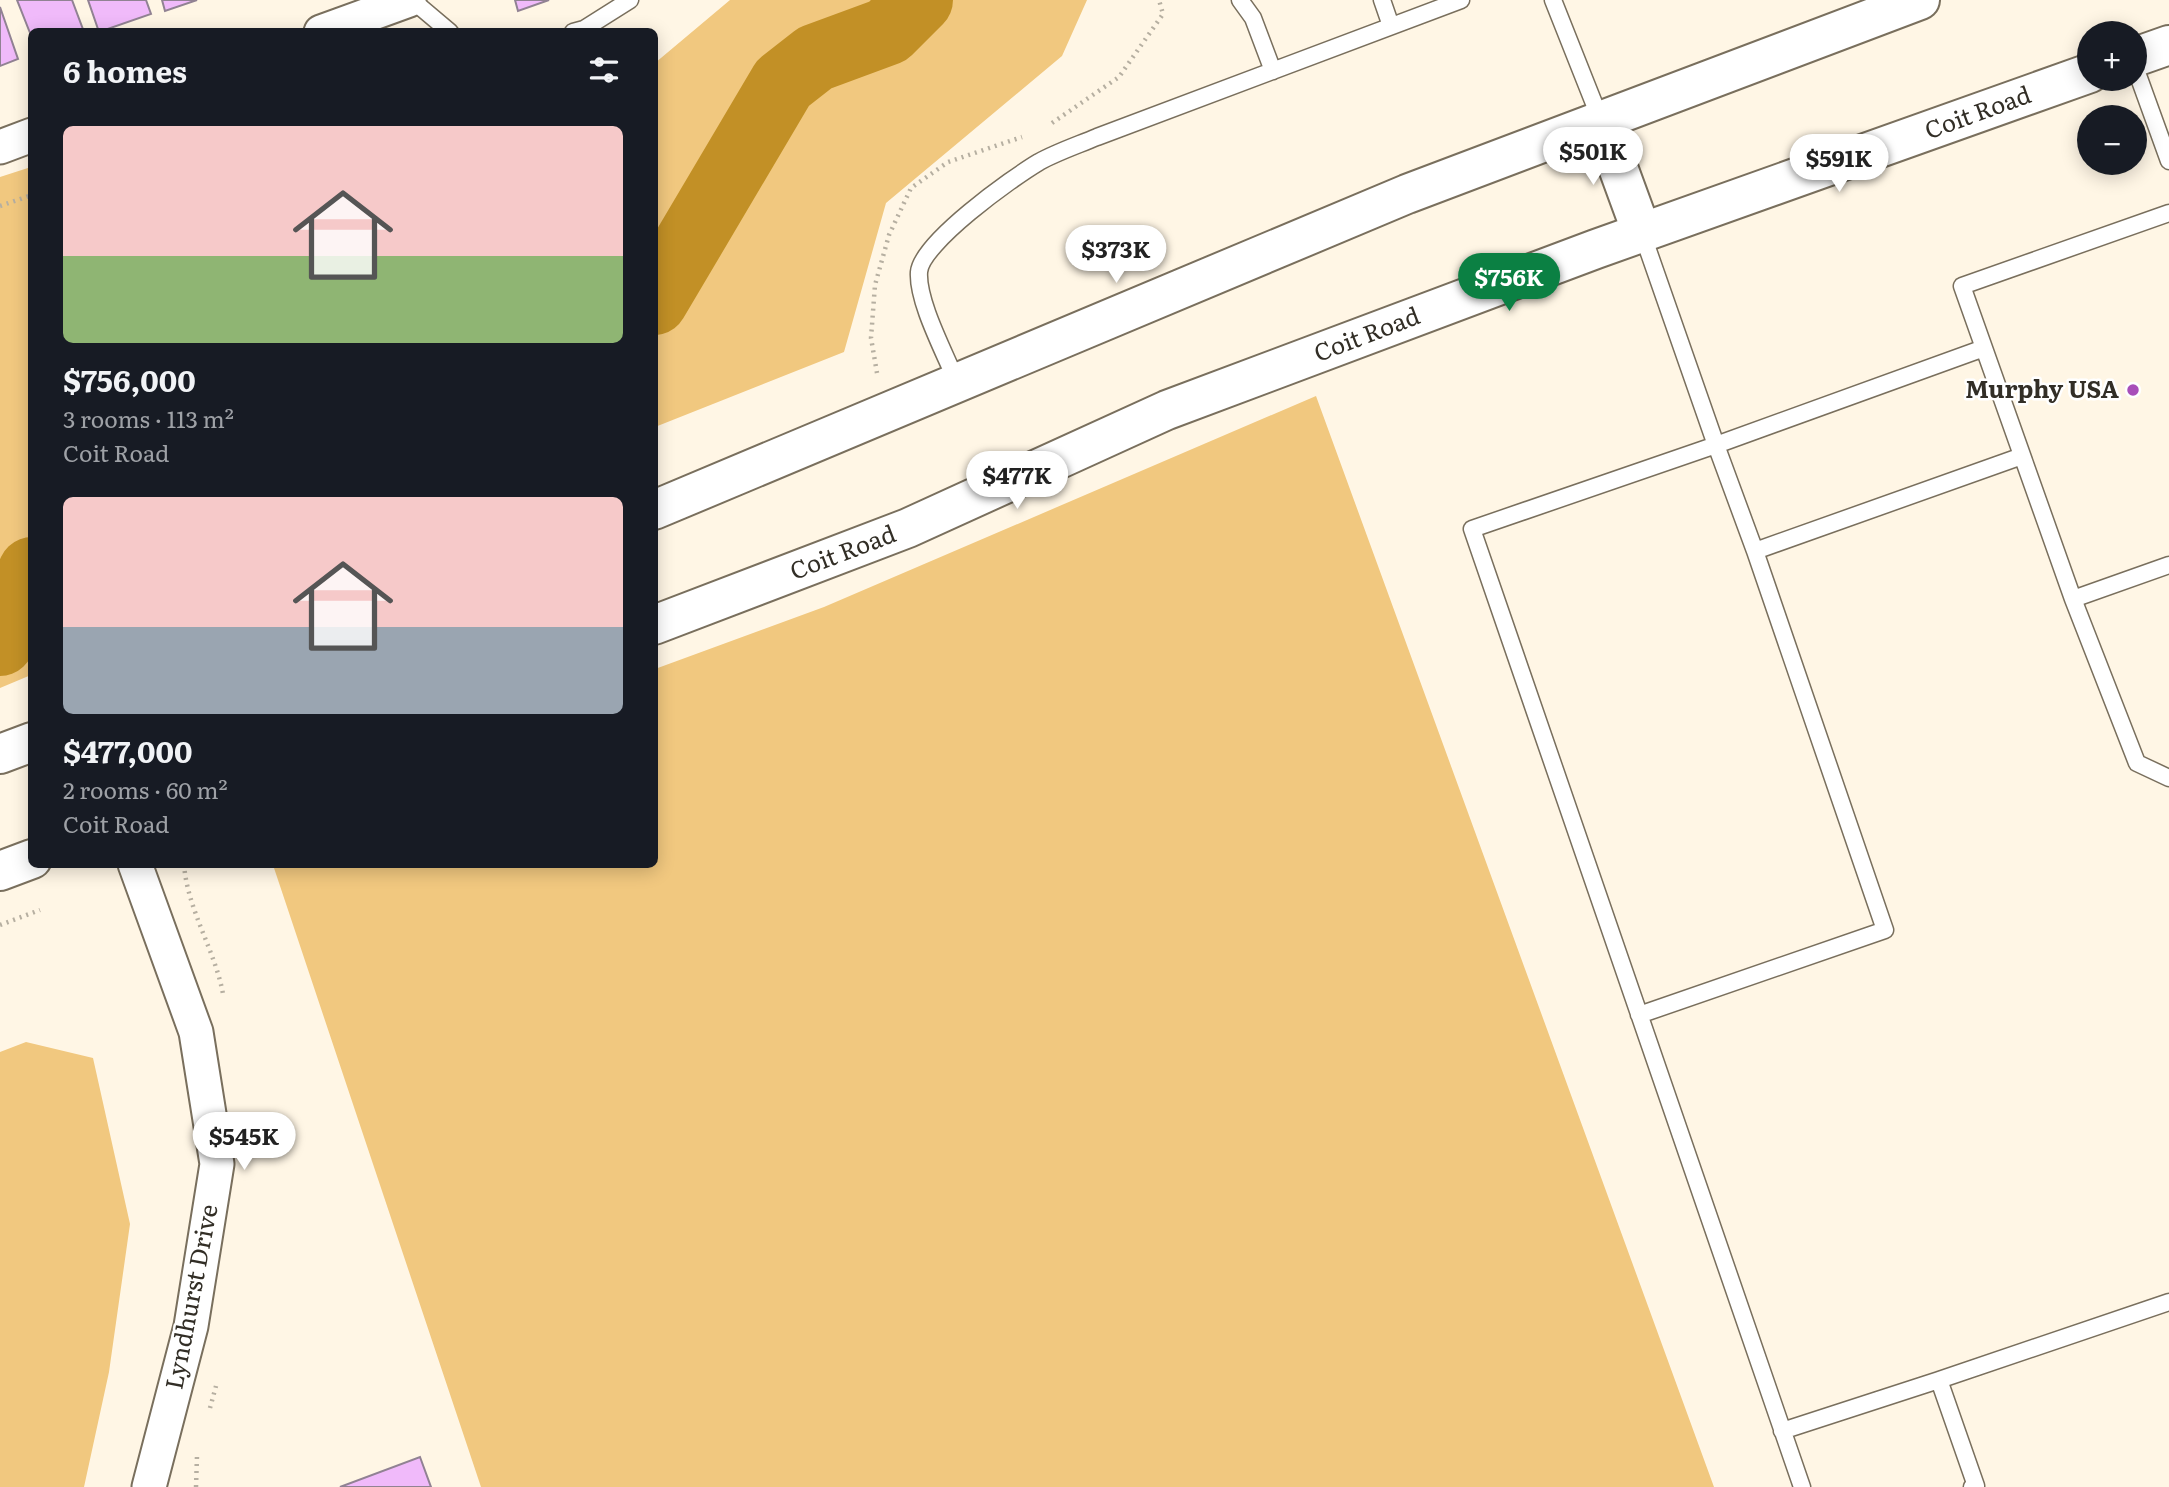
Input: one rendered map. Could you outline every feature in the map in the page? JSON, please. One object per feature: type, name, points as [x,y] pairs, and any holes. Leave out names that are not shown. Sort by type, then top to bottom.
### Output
[{"type":"main road","points":[[658,508],[1407,194],[1920,0]]},
{"type":"main road","points":[[2147,53],[2169,45]]},
{"type":"main road","name":"Coit Road","points":[[658,623],[908,528],[1167,410],[1642,233],[2077,78]]},
{"type":"main road","points":[[1601,121],[1642,233]]},
{"type":"main road","points":[[0,754],[28,744]]},
{"type":"street","points":[[332,28],[410,0]]},
{"type":"street","points":[[0,147],[28,136]]},
{"type":"street","name":"Lyndhurst Drive","points":[[136,868],[196,1032],[217,1164],[191,1326],[149,1487]]},
{"type":"lane","points":[[410,0],[445,28]]},
{"type":"lane","points":[[586,28],[630,0]]},
{"type":"lane","points":[[1240,0],[1253,18]]},
{"type":"lane","points":[[1251,0],[1253,18],[1273,71]]},
{"type":"lane","points":[[1382,0],[1391,26]]},
{"type":"lane","points":[[958,384],[927,312],[919,271],[933,243],[1039,162],[1461,0]]},
{"type":"lane","points":[[1553,0],[1601,121]]},
{"type":"lane","points":[[2144,91],[2169,161]]},
{"type":"lane","points":[[2169,213],[1962,286],[2073,599],[2137,763],[2169,778]]},
{"type":"lane","points":[[1639,1015],[1885,930],[1642,233]]},
{"type":"lane","points":[[1802,1487],[1472,529],[1716,445],[1984,348]]},
{"type":"lane","points":[[1755,551],[2022,456]]},
{"type":"lane","points":[[2073,599],[2169,565]]},
{"type":"lane","points":[[1782,1431],[2169,1302]]},
{"type":"lane","points":[[1939,1380],[1976,1486],[1972,1487]]},
{"type":"path","points":[[0,206],[28,196]]},
{"type":"path","points":[[0,925],[40,910]]},
{"type":"shaded area","points":[[730,0],[1087,0],[1062,56],[886,203],[844,352],[658,426],[658,60]]},
{"type":"shaded area","points":[[28,168],[28,676],[0,688],[0,177]]},
{"type":"shaded area","points":[[1316,396],[1714,1487],[481,1487],[274,868],[658,868],[658,668],[824,607]]},
{"type":"shaded area","points":[[26,1042],[93,1058],[130,1224],[109,1372],[84,1487],[0,1487],[0,1052]]},
{"type":"building","points":[[17,0],[72,0],[82,28],[28,28]]},
{"type":"building","points":[[88,0],[146,0],[151,14],[111,28],[98,28]]},
{"type":"building","points":[[162,0],[197,0],[165,11]]},
{"type":"building","points":[[515,0],[549,0],[518,11]]},
{"type":"building","points":[[0,7],[18,59],[0,66]]},
{"type":"building","points":[[420,1457],[431,1487],[340,1487]]},
{"type":"waterway","points":[[658,294],[783,83],[815,58],[888,31],[919,0]]},
{"type":"waterway","points":[[0,642],[28,580]]},
{"type":"place","name":"Murphy USA","points":[[2133,390]]}]
